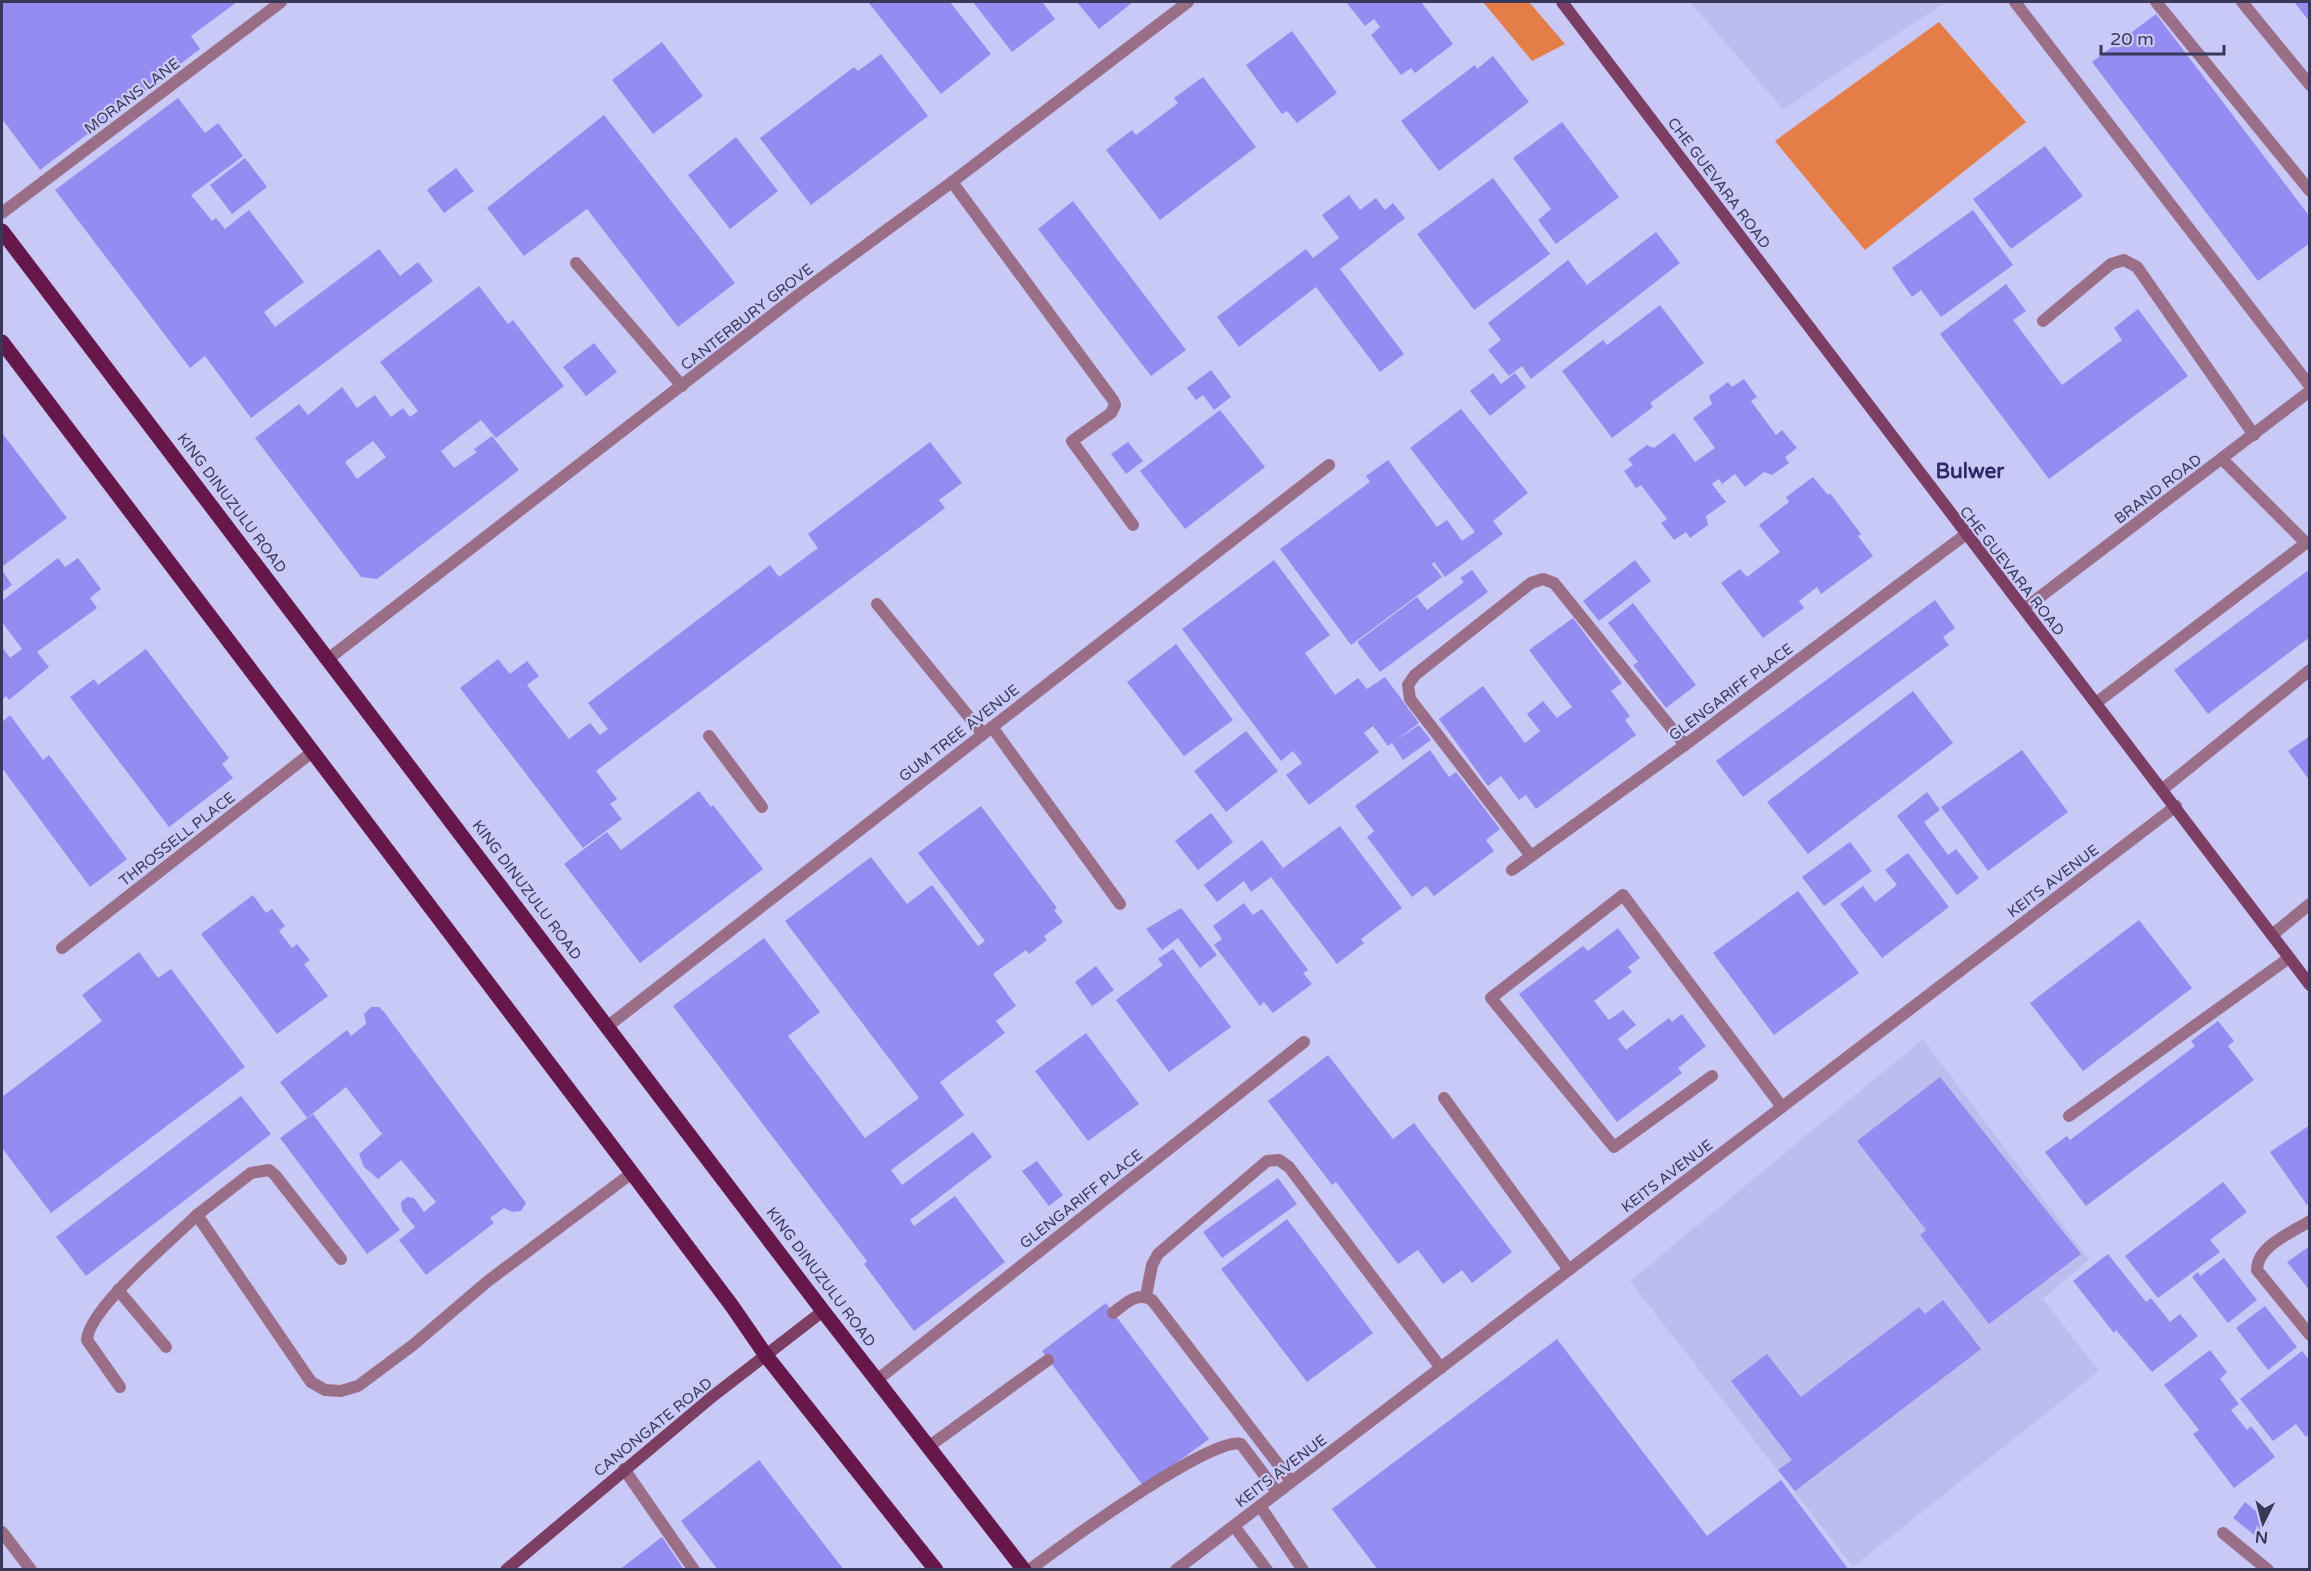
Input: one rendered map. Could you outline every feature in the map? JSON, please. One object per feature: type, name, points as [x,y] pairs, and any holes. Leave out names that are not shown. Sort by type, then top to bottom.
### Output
[{"type":"main road","name":"CHE GUEVARA ROAD","points":[[1562,2],[1965,535],[2163,789],[2310,985]]},
{"type":"main road","name":"KING DINUZULU ROAD","points":[[2,231],[823,1311],[1024,1569]]},
{"type":"main road","points":[[2,342],[311,753],[632,1173],[732,1306],[767,1357],[936,1569]]},
{"type":"main road","name":"CANONGATE ROAD","points":[[506,1569],[713,1396],[767,1357],[823,1311]]},
{"type":"street","name":"MORANS LANE","points":[[2,213],[280,2]]},
{"type":"street","name":"CANTERBURY GROVE","points":[[328,659],[798,295],[952,182],[1188,2]]},
{"type":"street","points":[[2015,2],[2310,386]]},
{"type":"street","points":[[2156,2],[2310,191]]},
{"type":"street","points":[[2242,2],[2310,85]]},
{"type":"street","points":[[952,182],[1113,400],[1115,405],[1111,413],[1072,441],[1133,525]]},
{"type":"street","points":[[2043,321],[2111,264],[2124,261],[2137,267],[2254,435]]},
{"type":"street","points":[[576,263],[682,386]]},
{"type":"street","name":"BRAND ROAD","points":[[2024,609],[2310,391]]},
{"type":"street","points":[[2096,703],[2308,542],[2222,459]]},
{"type":"street","name":"GUM TREE AVENUE","points":[[608,1026],[1329,465]]},
{"type":"street","name":"GLENGARIFF PLACE","points":[[1512,870],[1685,745],[1965,535]]},
{"type":"street","points":[[1531,856],[1410,699],[1408,685],[1415,675],[1531,583],[1543,579],[1554,583],[1685,745]]},
{"type":"street","points":[[877,604],[934,676],[987,730],[1120,904]]},
{"type":"street","points":[[2163,789],[2310,670]]},
{"type":"street","points":[[709,736],[762,807]]},
{"type":"street","name":"THROSSELL PLACE","points":[[62,948],[311,753]]},
{"type":"street","name":"KEITS AVENUE","points":[[1176,1569],[2176,806]]},
{"type":"street","points":[[1712,1076],[1614,1147],[1491,999],[1623,895],[1782,1107]]},
{"type":"street","points":[[2272,935],[2310,904]]},
{"type":"street","points":[[2069,1116],[2289,958]]},
{"type":"street","name":"GLENGARIFF PLACE","points":[[877,1380],[1304,1042]]},
{"type":"street","points":[[1444,1098],[1569,1270]]},
{"type":"street","points":[[1146,1296],[1158,1254],[1267,1161],[1279,1160],[1289,1167],[1441,1368]]},
{"type":"street","points":[[120,1387],[87,1340],[91,1324],[118,1290],[197,1215],[251,1173],[268,1170],[275,1175],[341,1259]]},
{"type":"street","points":[[197,1215],[311,1382],[325,1390],[341,1391],[358,1386],[413,1345],[488,1281],[632,1173]]},
{"type":"street","points":[[2310,1221],[2264,1251],[2257,1259],[2257,1270],[2310,1335]]},
{"type":"street","points":[[118,1290],[166,1347]]},
{"type":"street","points":[[1113,1313],[1137,1296],[1146,1296],[1152,1300],[1291,1481]]},
{"type":"street","points":[[928,1447],[1048,1360]]},
{"type":"street","points":[[1029,1569],[1116,1508],[1180,1468],[1226,1444],[1241,1444],[1277,1492]]},
{"type":"street","points":[[624,1469],[694,1569]]},
{"type":"street","points":[[1260,1506],[1303,1569]]},
{"type":"street","points":[[1234,1526],[1267,1569]]},
{"type":"street","points":[[2,1532],[31,1569]]},
{"type":"street","points":[[2223,1533],[2268,1569]]},
{"type":"shaded area","points":[[1483,2],[1529,2],[1565,44],[1532,61]]},
{"type":"shaded area","points":[[1690,2],[1946,2],[1783,109]]},
{"type":"shaded area","points":[[1939,22],[2026,122],[1865,250],[1775,141]]},
{"type":"shaded area","points":[[1923,1039],[2089,1260],[2043,1299],[2099,1371],[1853,1567],[1630,1281]]},
{"type":"building","points":[[2,2],[237,2],[191,36],[200,49],[40,170],[2,119]]},
{"type":"building","points":[[868,2],[950,2],[991,54],[941,94]]},
{"type":"building","points":[[973,2],[1042,2],[1055,19],[1012,52]]},
{"type":"building","points":[[1077,2],[1133,2],[1099,29]]},
{"type":"building","points":[[1346,2],[1421,2],[1453,44],[1415,73],[1411,68],[1401,75],[1371,35],[1380,27],[1374,19],[1365,26]]},
{"type":"building","points":[[2294,2],[2310,2],[2310,22]]},
{"type":"building","points":[[2156,14],[2310,217],[2310,243],[2258,281],[2092,62]]},
{"type":"building","points":[[1292,31],[1337,93],[1297,123],[1287,111],[1282,114],[1246,65]]},
{"type":"building","points":[[662,42],[703,96],[653,134],[612,80]]},
{"type":"building","points":[[881,54],[928,116],[811,205],[760,138],[854,67],[858,71]]},
{"type":"building","points":[[1493,56],[1529,102],[1439,171],[1401,121],[1475,65],[1477,69]]},
{"type":"building","points":[[1203,77],[1256,147],[1160,220],[1106,150],[1132,130],[1136,135],[1178,103],[1174,98]]},
{"type":"building","points":[[178,98],[205,133],[218,123],[243,156],[191,195],[212,221],[216,218],[225,229],[249,210],[304,282],[264,312],[275,327],[379,249],[400,276],[418,262],[433,281],[251,418],[205,356],[190,368],[55,190]]},
{"type":"building","points":[[604,115],[735,283],[678,327],[587,209],[524,256],[487,208]]},
{"type":"building","points":[[1562,122],[1619,197],[1556,244],[1538,220],[1551,209],[1513,158]]},
{"type":"building","points":[[736,137],[778,191],[730,229],[688,175]]},
{"type":"building","points":[[2045,146],[2083,196],[2011,249],[1973,199]]},
{"type":"building","points":[[245,158],[267,187],[232,214],[210,185]]},
{"type":"building","points":[[456,168],[474,191],[444,213],[427,190]]},
{"type":"building","points":[[1493,178],[1550,254],[1474,310],[1417,234]]},
{"type":"building","points":[[1349,195],[1360,210],[1376,198],[1385,210],[1393,203],[1405,218],[1340,269],[1404,354],[1380,372],[1316,287],[1239,347],[1217,317],[1306,249],[1313,258],[1339,238],[1322,215]]},
{"type":"building","points":[[1073,201],[1186,350],[1151,376],[1038,229]]},
{"type":"building","points":[[1973,210],[2013,265],[1941,317],[1921,290],[1912,297],[1892,268]]},
{"type":"building","points":[[1656,232],[1680,263],[1531,379],[1522,366],[1509,376],[1488,350],[1501,340],[1488,323],[1568,260],[1587,285]]},
{"type":"building","points":[[2006,284],[2026,311],[2013,320],[2062,385],[2122,340],[2114,328],[2138,309],[2188,376],[2049,479],[1940,334]]},
{"type":"building","points":[[479,286],[508,324],[513,320],[564,386],[496,438],[481,420],[441,451],[454,468],[477,452],[474,449],[492,436],[519,470],[377,579],[361,577],[255,438],[299,404],[308,415],[342,387],[357,408],[375,395],[391,417],[403,408],[410,417],[418,411],[380,362]],"holes":[[[373,441],[386,457],[357,479],[345,462]]]},
{"type":"building","points":[[1660,305],[1704,363],[1650,403],[1653,407],[1612,438],[1562,371],[1603,340],[1607,345]]},
{"type":"building","points":[[594,343],[617,372],[586,396],[563,367]]},
{"type":"building","points":[[1211,370],[1231,397],[1214,410],[1203,395],[1196,400],[1187,388]]},
{"type":"building","points":[[1493,373],[1501,384],[1515,373],[1526,387],[1490,416],[1470,391]]},
{"type":"building","points":[[1744,379],[1757,397],[1751,401],[1776,435],[1782,430],[1797,448],[1785,457],[1789,463],[1772,475],[1764,472],[1745,487],[1735,474],[1722,484],[1719,479],[1712,484],[1726,502],[1706,516],[1708,525],[1690,538],[1686,532],[1674,540],[1661,523],[1667,519],[1641,485],[1636,488],[1624,471],[1633,465],[1628,459],[1647,445],[1654,448],[1674,433],[1695,462],[1715,448],[1693,418],[1712,404],[1709,396],[1728,382],[1732,387]]},
{"type":"building","points":[[1461,409],[1528,493],[1493,521],[1503,534],[1445,577],[1434,562],[1432,564],[1442,577],[1351,645],[1280,549],[1370,482],[1366,476],[1388,460],[1437,527],[1447,520],[1462,541],[1475,532],[1410,448]]},
{"type":"building","points":[[1220,410],[1265,467],[1185,529],[1140,471]]},
{"type":"building","points":[[2,433],[67,518],[3,566],[2,564]]},
{"type":"building","points":[[930,442],[962,483],[939,500],[945,508],[596,771],[617,799],[610,804],[622,819],[583,848],[460,688],[498,659],[510,674],[527,661],[539,676],[527,685],[569,739],[590,723],[600,735],[608,729],[588,703],[770,565],[779,577],[818,548],[808,534]]},
{"type":"building","points":[[1128,442],[1143,461],[1126,474],[1111,454]]},
{"type":"building","points":[[1813,477],[1828,495],[1830,493],[1861,534],[1858,536],[1873,556],[1821,594],[1817,587],[1799,601],[1804,608],[1763,638],[1721,583],[1740,569],[1747,577],[1780,552],[1759,525],[1789,502],[1786,497]]},
{"type":"building","points":[[58,558],[65,567],[78,558],[101,589],[90,598],[97,608],[37,652],[49,667],[9,700],[6,696],[2,700],[2,647],[10,658],[22,649],[2,622],[2,601]]},
{"type":"building","points":[[1274,560],[1330,635],[1305,653],[1335,695],[1358,678],[1367,689],[1385,677],[1419,723],[1395,741],[1419,725],[1431,740],[1403,760],[1392,743],[1388,746],[1373,726],[1364,733],[1379,752],[1309,805],[1286,775],[1302,763],[1293,751],[1281,761],[1182,629]]},
{"type":"building","points":[[1635,560],[1651,581],[1599,621],[1583,601]]},
{"type":"building","points":[[2310,569],[2310,637],[2208,714],[2174,670]]},
{"type":"building","points":[[2,570],[12,585],[2,592]]},
{"type":"building","points":[[1472,570],[1488,592],[1380,672],[1357,642],[1417,597],[1427,610],[1464,582],[1460,578]]},
{"type":"building","points":[[1935,600],[1955,628],[1943,637],[1949,645],[1743,797],[1716,761]]},
{"type":"building","points":[[1633,603],[1696,685],[1666,708],[1633,665],[1638,662],[1608,623]]},
{"type":"building","points":[[1573,618],[1622,683],[1611,691],[1630,716],[1625,720],[1636,735],[1536,809],[1526,795],[1519,800],[1501,776],[1488,786],[1439,719],[1483,686],[1525,743],[1540,731],[1527,714],[1543,701],[1557,718],[1572,707],[1529,650]]},
{"type":"building","points":[[1176,644],[1233,720],[1184,756],[1127,682]]},
{"type":"building","points":[[146,649],[229,758],[222,764],[233,778],[169,827],[70,697],[94,679],[98,685]]},
{"type":"building","points":[[1913,691],[1953,743],[1808,854],[1767,802]]},
{"type":"building","points":[[10,715],[43,760],[49,755],[127,859],[90,887],[2,768],[2,722]]},
{"type":"building","points":[[1246,731],[1278,771],[1226,812],[1194,771]]},
{"type":"building","points":[[2310,736],[2310,781],[2288,751]]},
{"type":"building","points":[[1430,750],[1449,777],[1456,772],[1500,829],[1486,840],[1494,851],[1434,896],[1426,886],[1412,897],[1367,837],[1374,831],[1355,806]]},
{"type":"building","points":[[2022,750],[2068,812],[1988,871],[1941,807]]},
{"type":"building","points":[[699,791],[711,807],[713,805],[763,869],[640,963],[564,864],[607,832],[621,850]]},
{"type":"building","points":[[1927,792],[1940,810],[1924,822],[1948,855],[1956,849],[1979,878],[1957,895],[1897,816]]},
{"type":"building","points":[[981,806],[1057,908],[1054,910],[1063,922],[1044,936],[1047,940],[1029,954],[1026,950],[993,974],[1016,1006],[996,1021],[1005,1033],[940,1082],[964,1115],[891,1170],[902,1185],[973,1132],[992,1157],[910,1220],[914,1226],[955,1196],[1005,1262],[914,1331],[864,1264],[867,1261],[673,1006],[764,938],[820,1012],[788,1036],[865,1138],[919,1098],[785,921],[871,857],[907,904],[932,885],[978,946],[985,941],[918,853]]},
{"type":"building","points":[[1211,813],[1233,842],[1198,870],[1175,841]]},
{"type":"building","points":[[1340,826],[1402,908],[1361,939],[1364,943],[1337,964],[1271,877]]},
{"type":"building","points":[[1262,840],[1283,868],[1251,892],[1244,881],[1217,902],[1204,885]]},
{"type":"building","points":[[1850,842],[1872,871],[1824,906],[1802,877]]},
{"type":"building","points":[[1908,853],[1949,907],[1882,958],[1840,904],[1863,886],[1875,902],[1897,885],[1885,870]]},
{"type":"building","points":[[1798,891],[1859,973],[1774,1035],[1713,953]]},
{"type":"building","points":[[253,895],[266,913],[272,909],[285,926],[279,931],[292,948],[297,944],[310,960],[304,964],[328,996],[277,1034],[201,934]]},
{"type":"building","points":[[1244,903],[1253,915],[1262,909],[1308,970],[1303,973],[1312,984],[1273,1013],[1264,1002],[1260,1006],[1214,945],[1222,939],[1213,926]]},
{"type":"building","points":[[1181,908],[1217,955],[1200,968],[1178,938],[1162,950],[1146,929]]},
{"type":"building","points":[[2139,920],[2192,988],[2083,1071],[2030,1003]]},
{"type":"building","points":[[1618,928],[1640,958],[1628,967],[1632,972],[1594,1001],[1609,1020],[1623,1010],[1636,1025],[1618,1039],[1626,1050],[1669,1018],[1672,1022],[1682,1014],[1706,1046],[1678,1068],[1682,1073],[1617,1122],[1519,994],[1583,946],[1588,951]]},
{"type":"building","points":[[1173,949],[1231,1027],[1169,1072],[1116,1000],[1163,965],[1158,959]]},
{"type":"building","points":[[139,952],[158,978],[171,969],[245,1067],[51,1213],[2,1148],[2,1097],[102,1021],[82,995]]},
{"type":"building","points":[[1096,966],[1114,990],[1092,1006],[1075,982]]},
{"type":"building","points":[[371,1007],[379,1007],[384,1012],[526,1203],[521,1211],[512,1212],[504,1208],[490,1218],[494,1223],[426,1275],[399,1240],[415,1227],[402,1211],[401,1202],[407,1197],[414,1198],[424,1212],[436,1202],[401,1160],[378,1179],[364,1167],[359,1154],[382,1134],[346,1087],[307,1118],[280,1082],[347,1030],[351,1036],[366,1024],[364,1014]]},
{"type":"building","points":[[2218,1021],[2234,1041],[2228,1046],[2254,1080],[2086,1206],[2045,1152],[2067,1136],[2070,1140],[2195,1046],[2191,1041]]},
{"type":"building","points":[[1086,1033],[1139,1104],[1088,1141],[1035,1071]]},
{"type":"building","points":[[1328,1055],[1393,1139],[1414,1123],[1512,1252],[1472,1283],[1462,1270],[1443,1284],[1418,1250],[1398,1264],[1336,1182],[1332,1185],[1268,1101]]},
{"type":"building","points":[[1940,1077],[2081,1254],[1989,1324],[1920,1235],[1926,1230],[1857,1141]]},
{"type":"building","points":[[241,1096],[271,1134],[86,1276],[56,1237]]},
{"type":"building","points":[[313,1114],[400,1230],[367,1254],[280,1138]]},
{"type":"building","points":[[2310,1125],[2310,1203],[2307,1205],[2270,1152]]},
{"type":"building","points":[[1037,1161],[1063,1195],[1049,1206],[1022,1171]]},
{"type":"building","points":[[1278,1178],[1297,1204],[1222,1258],[1203,1232]]},
{"type":"building","points":[[2223,1182],[2247,1212],[2210,1240],[2220,1252],[2158,1298],[2125,1256]]},
{"type":"building","points":[[1287,1219],[1373,1333],[1307,1382],[1221,1269]]},
{"type":"building","points":[[2310,1246],[2310,1291],[2287,1262]]},
{"type":"building","points":[[2108,1254],[2146,1302],[2151,1298],[2170,1322],[2180,1314],[2198,1336],[2152,1372],[2116,1330],[2114,1333],[2073,1281]]},
{"type":"building","points":[[2224,1258],[2257,1300],[2228,1323],[2192,1277],[2198,1272],[2200,1276]]},
{"type":"building","points":[[1943,1300],[1981,1349],[1795,1491],[1778,1470],[1792,1460],[1731,1381],[1767,1354],[1801,1397],[1919,1307],[1925,1314]]},
{"type":"building","points":[[1106,1303],[1209,1439],[1144,1487],[1042,1351]]},
{"type":"building","points":[[2265,1306],[2297,1347],[2268,1370],[2236,1328]]},
{"type":"building","points":[[1557,1339],[1707,1536],[1781,1480],[1849,1570],[1378,1570],[1332,1509]]},
{"type":"building","points":[[2210,1350],[2227,1372],[2220,1379],[2239,1404],[2231,1410],[2247,1430],[2251,1426],[2275,1457],[2234,1488],[2193,1434],[2199,1430],[2164,1385]]},
{"type":"building","points":[[2302,1351],[2310,1361],[2310,1434],[2306,1437],[2296,1424],[2273,1441],[2240,1399]]},
{"type":"building","points":[[759,1460],[844,1570],[718,1570],[681,1521]]},
{"type":"building","points":[[2245,1502],[2269,1522],[2257,1537],[2233,1518]]},
{"type":"building","points":[[662,1537],[684,1570],[619,1570]]},
{"type":"district","name":"Bulwer","points":[[1970,471]]}]
